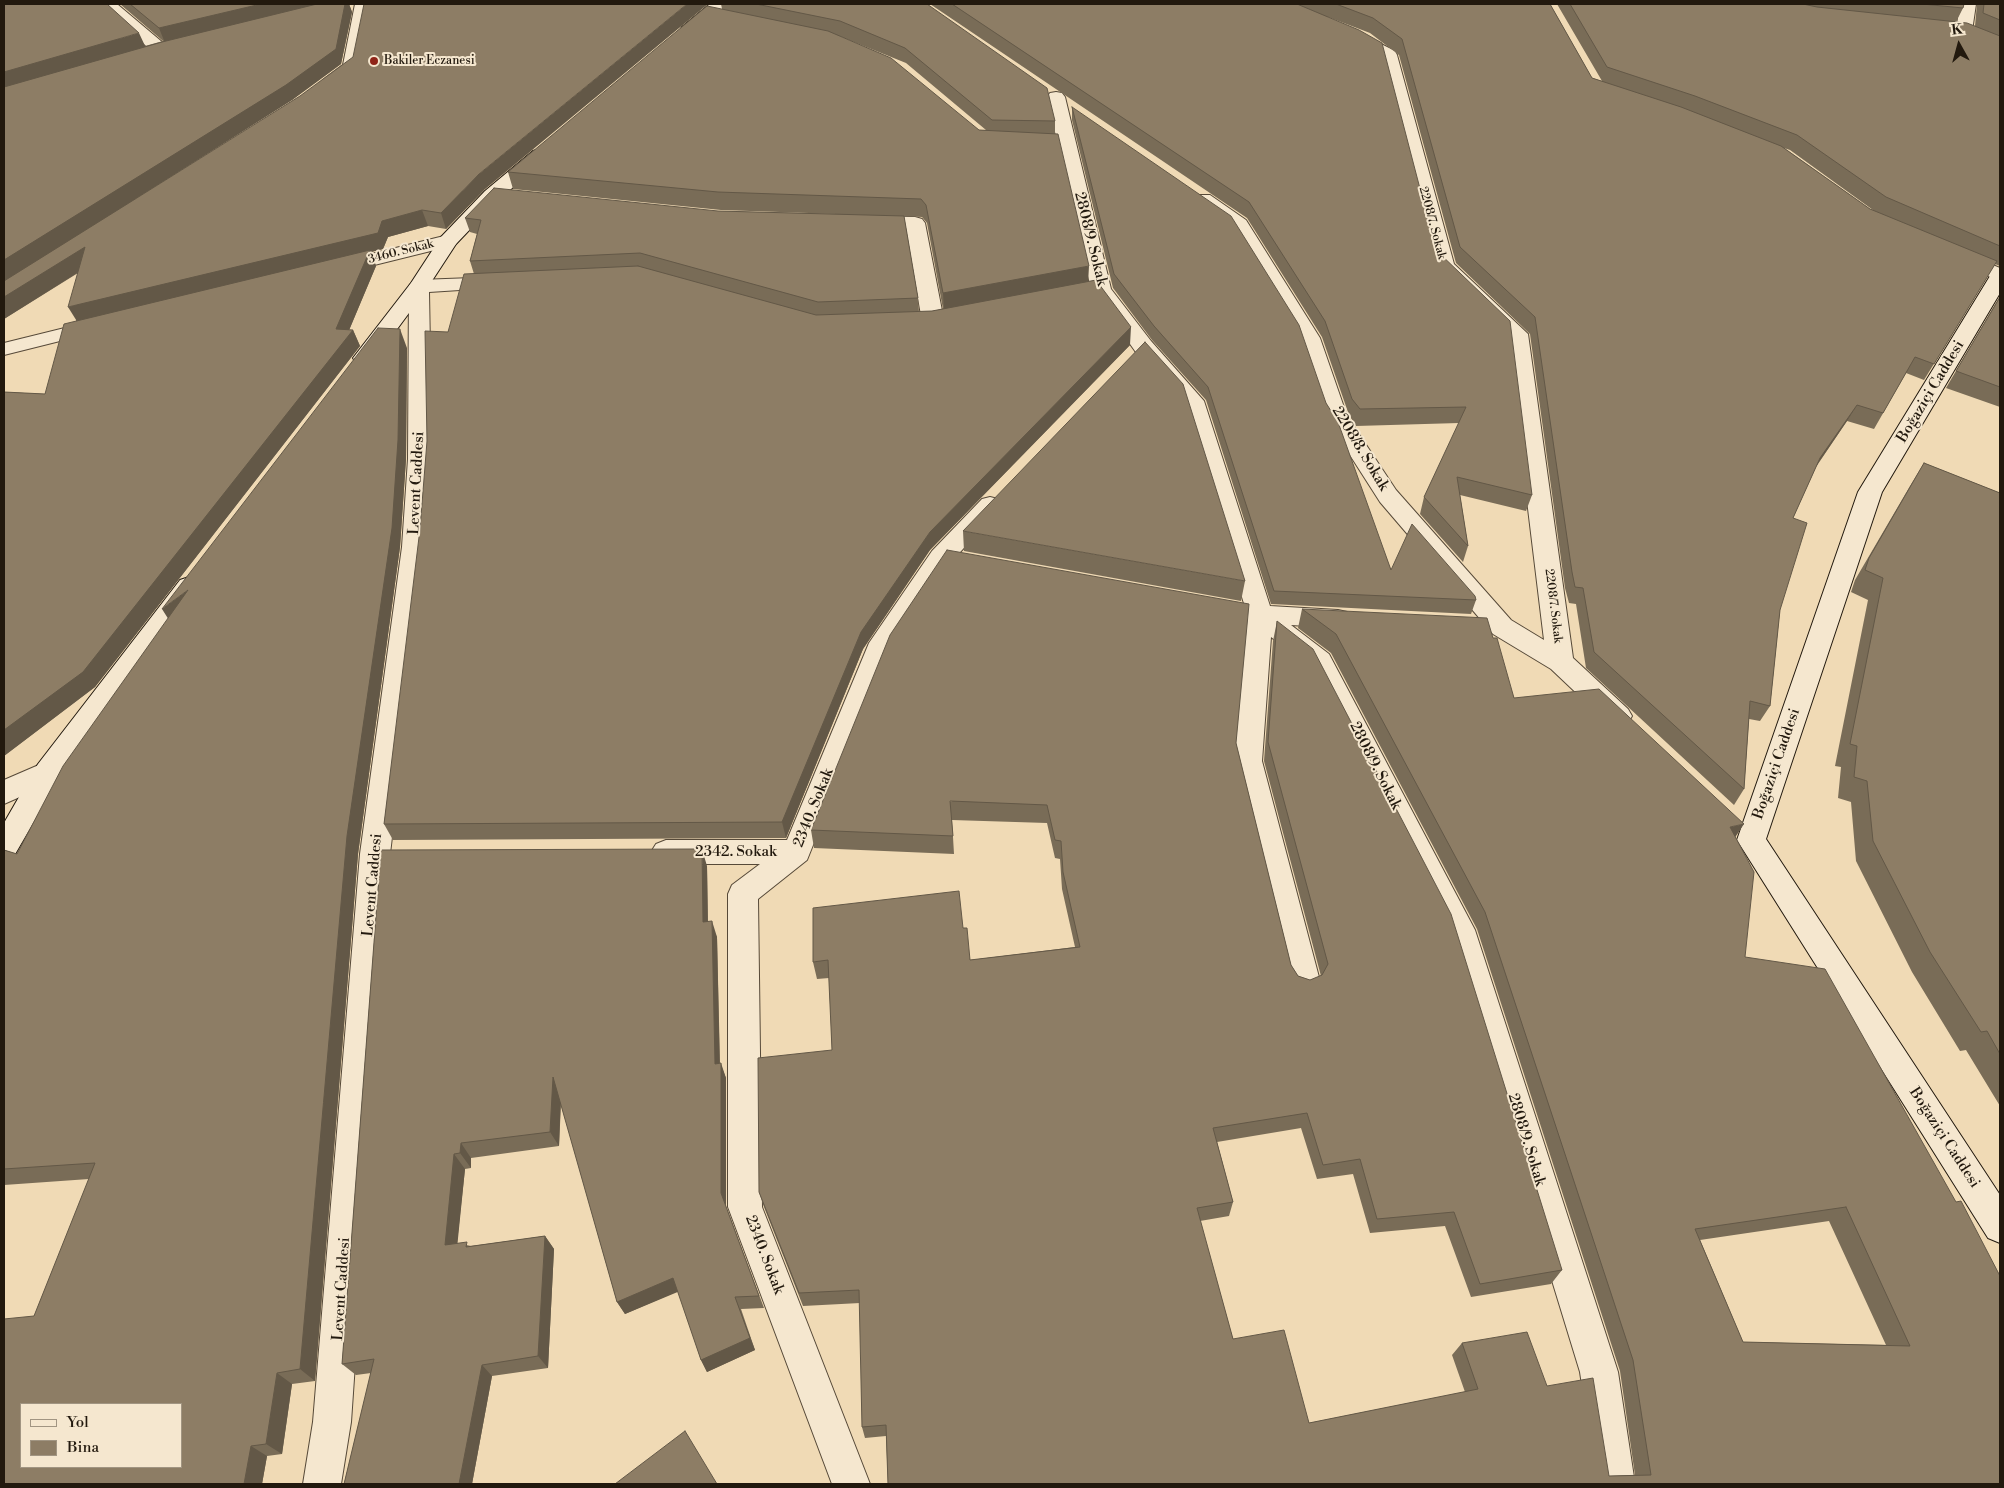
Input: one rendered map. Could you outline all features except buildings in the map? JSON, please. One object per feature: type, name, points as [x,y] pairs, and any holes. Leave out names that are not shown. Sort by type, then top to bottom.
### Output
[{"type":"street","points":[[108,4],[162,51]]},
{"type":"street","points":[[1964,32],[1968,4]]},
{"type":"street","points":[[314,95],[351,67],[355,5]]},
{"type":"street","points":[[670,46],[717,13]]},
{"type":"street","name":"2208/7. Sokak","points":[[1337,28],[1363,39],[1388,55],[1444,266],[1518,334],[1560,662]]},
{"type":"street","points":[[1944,29],[1964,32],[1982,39]]},
{"type":"street","points":[[143,56],[181,46]]},
{"type":"street","name":"2808/9. Sokak","points":[[1080,114],[1047,91],[1091,291],[1193,401],[1260,615],[1320,660],[1460,930],[1599,1372],[1616,1484]]},
{"type":"street","points":[[353,372],[419,286],[448,241],[492,195],[559,139]]},
{"type":"street","name":"2208/8. Sokak","points":[[1183,185],[1239,224],[1309,338],[1336,416],[1383,488],[1502,627],[1560,662],[1631,728]]},
{"type":"street","points":[[492,195],[521,198]]},
{"type":"street","points":[[847,221],[915,223],[933,320]]},
{"type":"street","name":"3460. Sokak","points":[[322,271],[448,241]]},
{"type":"street","points":[[1940,249],[2000,276]]},
{"type":"street","name":"Boğaziçi Caddesi","points":[[2000,276],[1870,492],[1744,834],[2000,1226]]},
{"type":"street","points":[[419,286],[516,282]]},
{"type":"street","name":"Levent Caddesi","points":[[322,1484],[332,1422],[375,854],[414,547],[420,459],[419,286]]},
{"type":"street","points":[[4,349],[120,321]]},
{"type":"street","points":[[1123,367],[1143,346]]},
{"type":"street","name":"2340. Sokak","points":[[851,1484],[745,1206],[743,894],[797,852],[878,650],[940,557],[1008,486]]},
{"type":"street","points":[[940,557],[970,562]]},
{"type":"street","points":[[4,848],[48,772],[203,568]]},
{"type":"street","points":[[1231,610],[1260,615],[1356,620]]},
{"type":"street","points":[[1260,615],[1248,761],[1304,981]]},
{"type":"street","points":[[1473,625],[1502,627]]},
{"type":"street","points":[[4,793],[48,772]]},
{"type":"street","name":"2342. Sokak","points":[[640,853],[797,852]]},
{"type":"street","points":[[375,854],[404,854]]},
{"type":"place","name":"Bakiler Eczanesi","points":[[374,61]]}]
